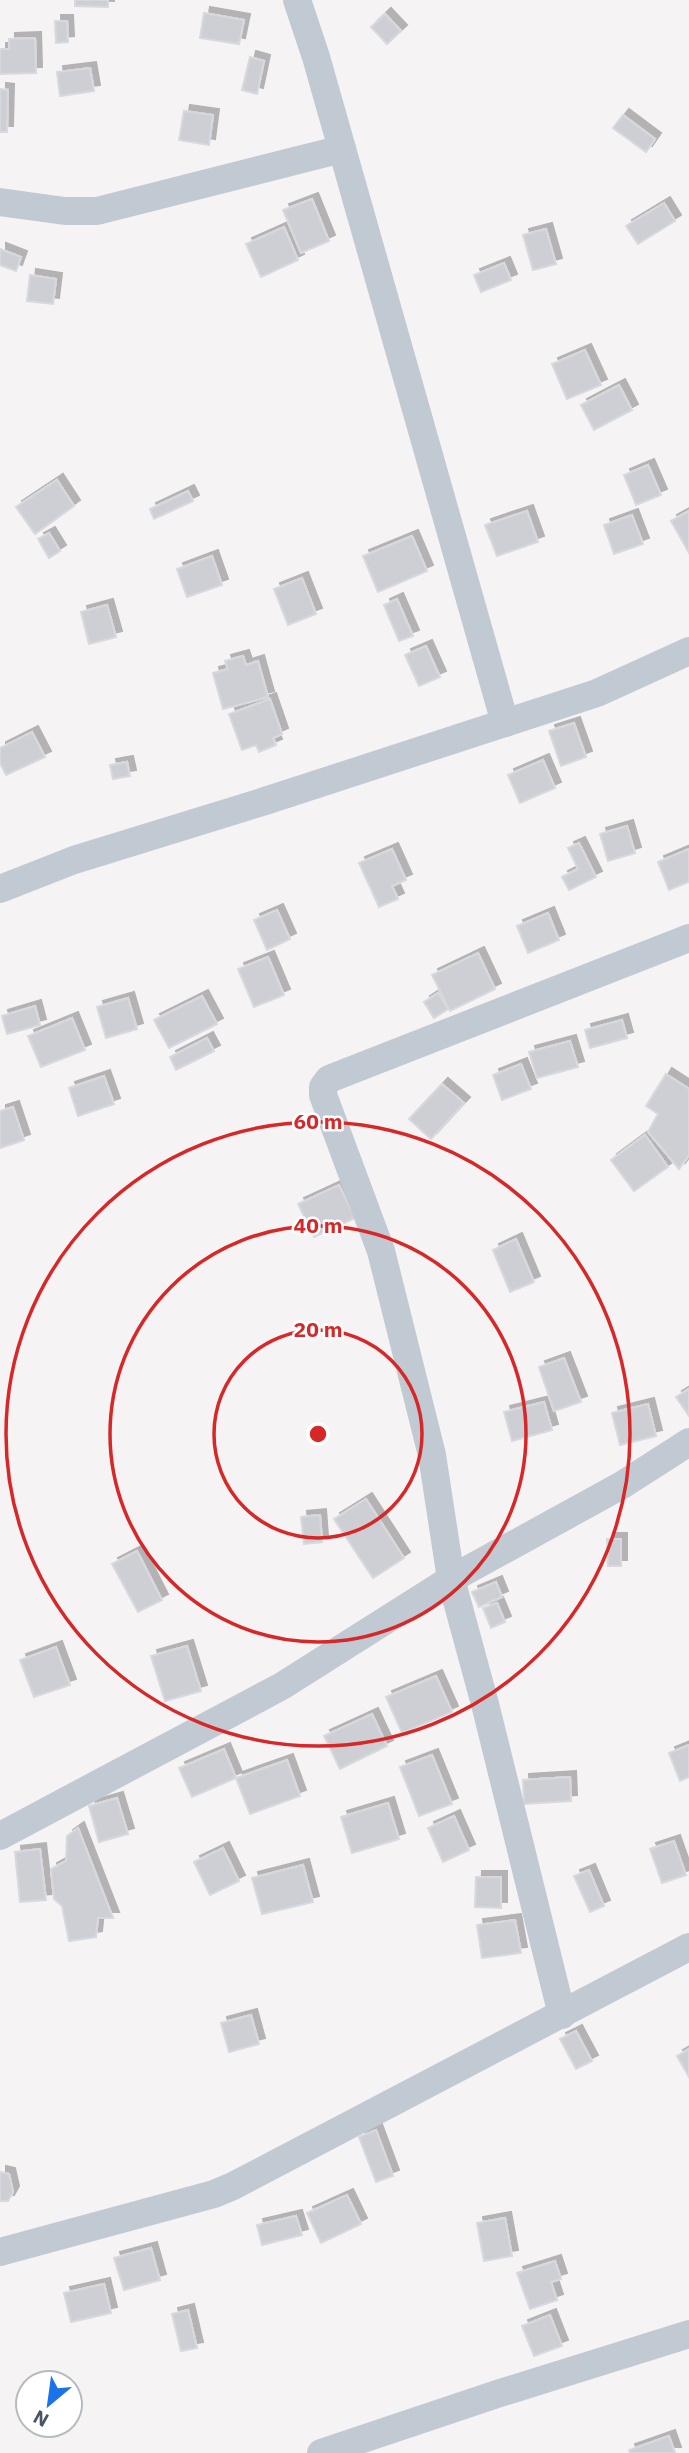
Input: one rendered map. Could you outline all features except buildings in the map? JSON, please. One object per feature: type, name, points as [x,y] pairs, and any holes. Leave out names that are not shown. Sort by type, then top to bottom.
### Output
[{"type":"street","points":[[297,0],[316,57],[505,723]]},
{"type":"street","points":[[0,202],[65,211],[97,211],[342,149]]},
{"type":"street","points":[[0,889],[74,860],[279,797],[597,693],[689,651]]},
{"type":"street","points":[[562,2015],[485,1703],[451,1579],[432,1455],[381,1251],[323,1095],[329,1079],[689,938]]},
{"type":"street","points":[[0,1836],[282,1686],[451,1579],[622,1485],[689,1442]]},
{"type":"street","points":[[0,2252],[214,2194],[233,2186],[689,1947]]},
{"type":"street","points":[[321,2453],[689,2334]]}]
